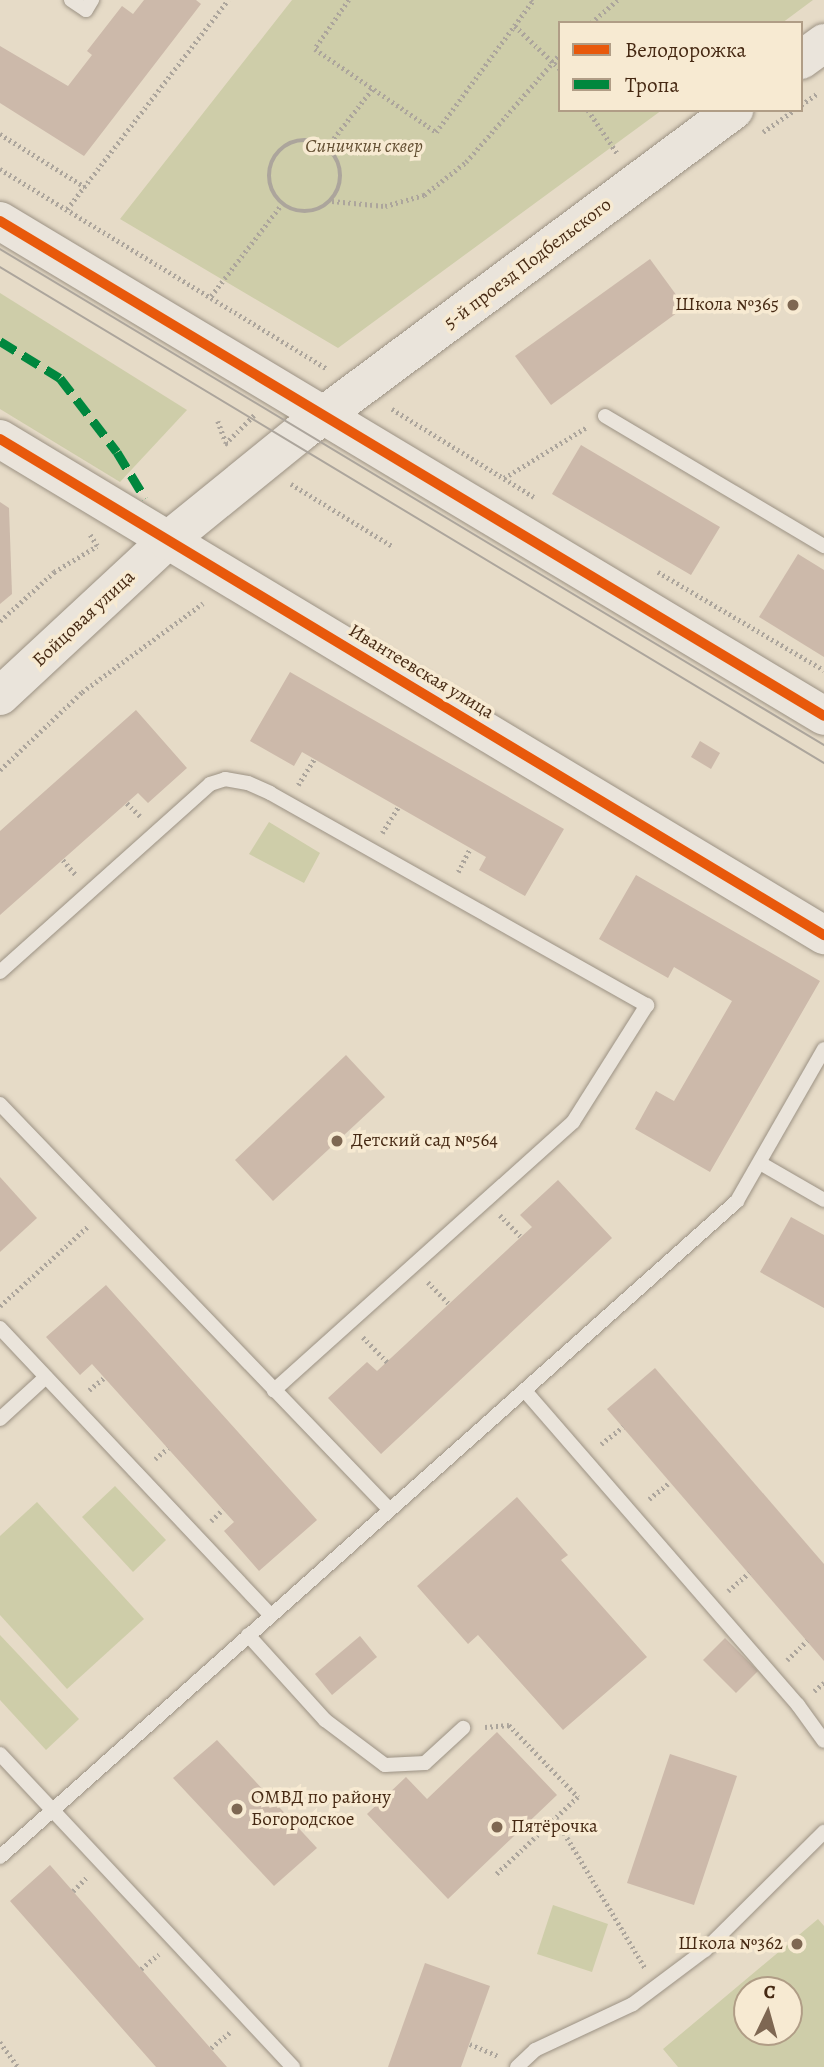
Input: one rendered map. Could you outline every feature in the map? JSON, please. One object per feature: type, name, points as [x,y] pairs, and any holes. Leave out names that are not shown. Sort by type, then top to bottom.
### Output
[{"type":"street","points":[[803,59],[824,43]]},
{"type":"street","name":"5-й проезд Подбельского","points":[[261,465],[322,416],[730,112]]},
{"type":"street","points":[[0,221],[824,716]]},
{"type":"street","name":"Ивантеевская улица","points":[[0,439],[824,935]]},
{"type":"street","name":"Бойцовая улица","points":[[0,696],[167,541],[261,465]]},
{"type":"lane","points":[[71,0],[86,10],[92,0]]},
{"type":"lane","points":[[605,416],[824,546]]},
{"type":"lane","points":[[0,972],[210,784],[225,779],[248,783],[270,793],[647,1005],[573,1122],[274,1390]]},
{"type":"lane","points":[[0,1857],[737,1201],[824,1049]]},
{"type":"lane","points":[[0,1104],[389,1509]]},
{"type":"lane","points":[[760,1163],[824,1200]]},
{"type":"lane","points":[[0,1328],[270,1615]]},
{"type":"lane","points":[[0,1419],[46,1377]]},
{"type":"lane","points":[[525,1391],[771,1674],[824,1741]]},
{"type":"lane","points":[[247,1635],[325,1720],[385,1765],[425,1763],[463,1728]]},
{"type":"lane","points":[[0,1754],[293,2067]]},
{"type":"lane","points":[[517,2067],[535,2050],[633,2004],[657,1987],[705,1950],[824,1832]]},
{"type":"path","points":[[67,209],[228,0]]},
{"type":"path","points":[[349,0],[315,49],[436,132],[515,26],[532,2],[530,0]]},
{"type":"path","points":[[593,21],[617,0]]},
{"type":"path","points":[[515,26],[558,66]]},
{"type":"path","points":[[332,201],[386,206],[424,195],[466,162],[558,56]]},
{"type":"path","points":[[327,146],[373,88]]},
{"type":"path","points":[[803,104],[824,88]]},
{"type":"path","points":[[589,112],[623,161]]},
{"type":"path","points":[[0,134],[85,187]]},
{"type":"path","points":[[305,139],[327,146],[337,158],[341,172],[340,187],[332,201],[317,211],[307,212],[298,212],[281,205],[269,186],[270,163],[284,145],[305,139]]},
{"type":"path","points":[[0,169],[331,370]]},
{"type":"path","points":[[211,296],[281,205]]},
{"type":"path","points":[[392,409],[537,499]]},
{"type":"path","points":[[218,451],[257,412]]},
{"type":"path","points":[[505,478],[605,416]]},
{"type":"path","points":[[218,421],[226,443],[392,546]]},
{"type":"path","points":[[0,621],[54,572],[97,547]]},
{"type":"path","points":[[651,567],[824,670]]},
{"type":"path","points":[[0,771],[82,692],[202,602]]},
{"type":"path","points":[[0,1306],[104,1213]]},
{"type":"path","points":[[413,1265],[449,1304]]},
{"type":"path","points":[[349,1322],[387,1362]]},
{"type":"path","points":[[463,1728],[509,1725],[578,1797],[497,1874]]},
{"type":"path","points":[[556,1819],[657,1987]]},
{"type":"path","points":[[0,2042],[18,2067]]},
{"type":"green space","name":"Синичкин сквер","points":[[292,0],[813,0],[785,21],[558,21],[558,112],[659,112],[338,348],[120,219]]},
{"type":"green space","points":[[0,293],[187,410],[120,482],[0,409]]},
{"type":"green space","points":[[269,822],[320,853],[304,883],[249,854]]},
{"type":"green space","points":[[115,1486],[166,1540],[133,1572],[82,1517]]},
{"type":"green space","points":[[37,1502],[144,1619],[67,1689],[0,1615],[0,1536]]},
{"type":"green space","points":[[0,1635],[79,1719],[46,1750],[0,1700]]},
{"type":"green space","points":[[553,1905],[608,1924],[592,1972],[537,1954]]},
{"type":"green space","points":[[818,1919],[824,1926],[824,2067],[678,2067],[663,2049],[733,1990],[733,2046],[803,2046],[803,1976],[750,1976]]},
{"type":"building","points":[[144,0],[196,0],[201,4],[84,156],[0,103],[0,46],[68,86],[92,55],[87,51],[122,6],[133,14]]},
{"type":"building","points":[[650,259],[685,307],[551,405],[515,356]]},
{"type":"building","points":[[581,445],[720,527],[691,575],[552,494]]},
{"type":"building","points":[[0,502],[9,508],[12,594],[0,604]]},
{"type":"building","points":[[798,554],[824,570],[824,657],[759,617]]},
{"type":"building","points":[[290,672],[564,829],[525,896],[479,870],[486,857],[302,752],[294,766],[250,741]]},
{"type":"building","points":[[136,710],[187,768],[148,803],[138,793],[0,915],[0,831]]},
{"type":"building","points":[[700,741],[720,753],[711,769],[691,757]]},
{"type":"building","points":[[636,875],[820,981],[710,1172],[635,1129],[656,1091],[674,1101],[732,1001],[674,967],[668,978],[599,939]]},
{"type":"building","points":[[346,1055],[385,1097],[273,1201],[235,1160]]},
{"type":"building","points":[[0,1177],[37,1218],[0,1252]]},
{"type":"building","points":[[558,1180],[612,1238],[381,1454],[328,1398],[367,1362],[377,1371],[532,1227],[520,1215]]},
{"type":"building","points":[[791,1217],[824,1235],[824,1308],[760,1272]]},
{"type":"building","points":[[106,1285],[317,1520],[259,1571],[224,1531],[234,1522],[92,1364],[80,1375],[46,1337]]},
{"type":"building","points":[[655,1368],[824,1564],[824,1661],[607,1409]]},
{"type":"building","points":[[517,1497],[568,1555],[561,1560],[647,1657],[563,1730],[478,1635],[468,1644],[417,1586]]},
{"type":"building","points":[[360,1636],[377,1657],[332,1695],[315,1674]]},
{"type":"building","points":[[725,1638],[758,1671],[736,1693],[703,1660]]},
{"type":"building","points":[[497,1732],[557,1795],[448,1899],[367,1814],[406,1777],[427,1799]]},
{"type":"building","points":[[217,1740],[317,1848],[274,1886],[173,1778]]},
{"type":"building","points":[[670,1754],[737,1776],[694,1905],[627,1883]]},
{"type":"building","points":[[50,1865],[227,2067],[156,2067],[10,1901]]},
{"type":"building","points":[[425,1963],[490,1986],[461,2067],[388,2067]]},
{"type":"tram line","points":[[0,249],[824,745]]},
{"type":"tram line","points":[[0,267],[824,763]]},
{"type":"marked path","points":[[0,341],[60,378],[117,452],[145,498]]},
{"type":"cycle path","points":[[0,221],[824,716]]},
{"type":"cycle path","points":[[0,439],[824,935]]},
{"type":"place","name":"Школа №365","points":[[793,305]]},
{"type":"place","name":"Детский сад №564","points":[[337,1141]]},
{"type":"place","name":"ОМВД по району Богородское","points":[[237,1809]]},
{"type":"place","name":"Пятёрочка","points":[[497,1827]]},
{"type":"place","name":"Школа №362","points":[[797,1944]]}]
